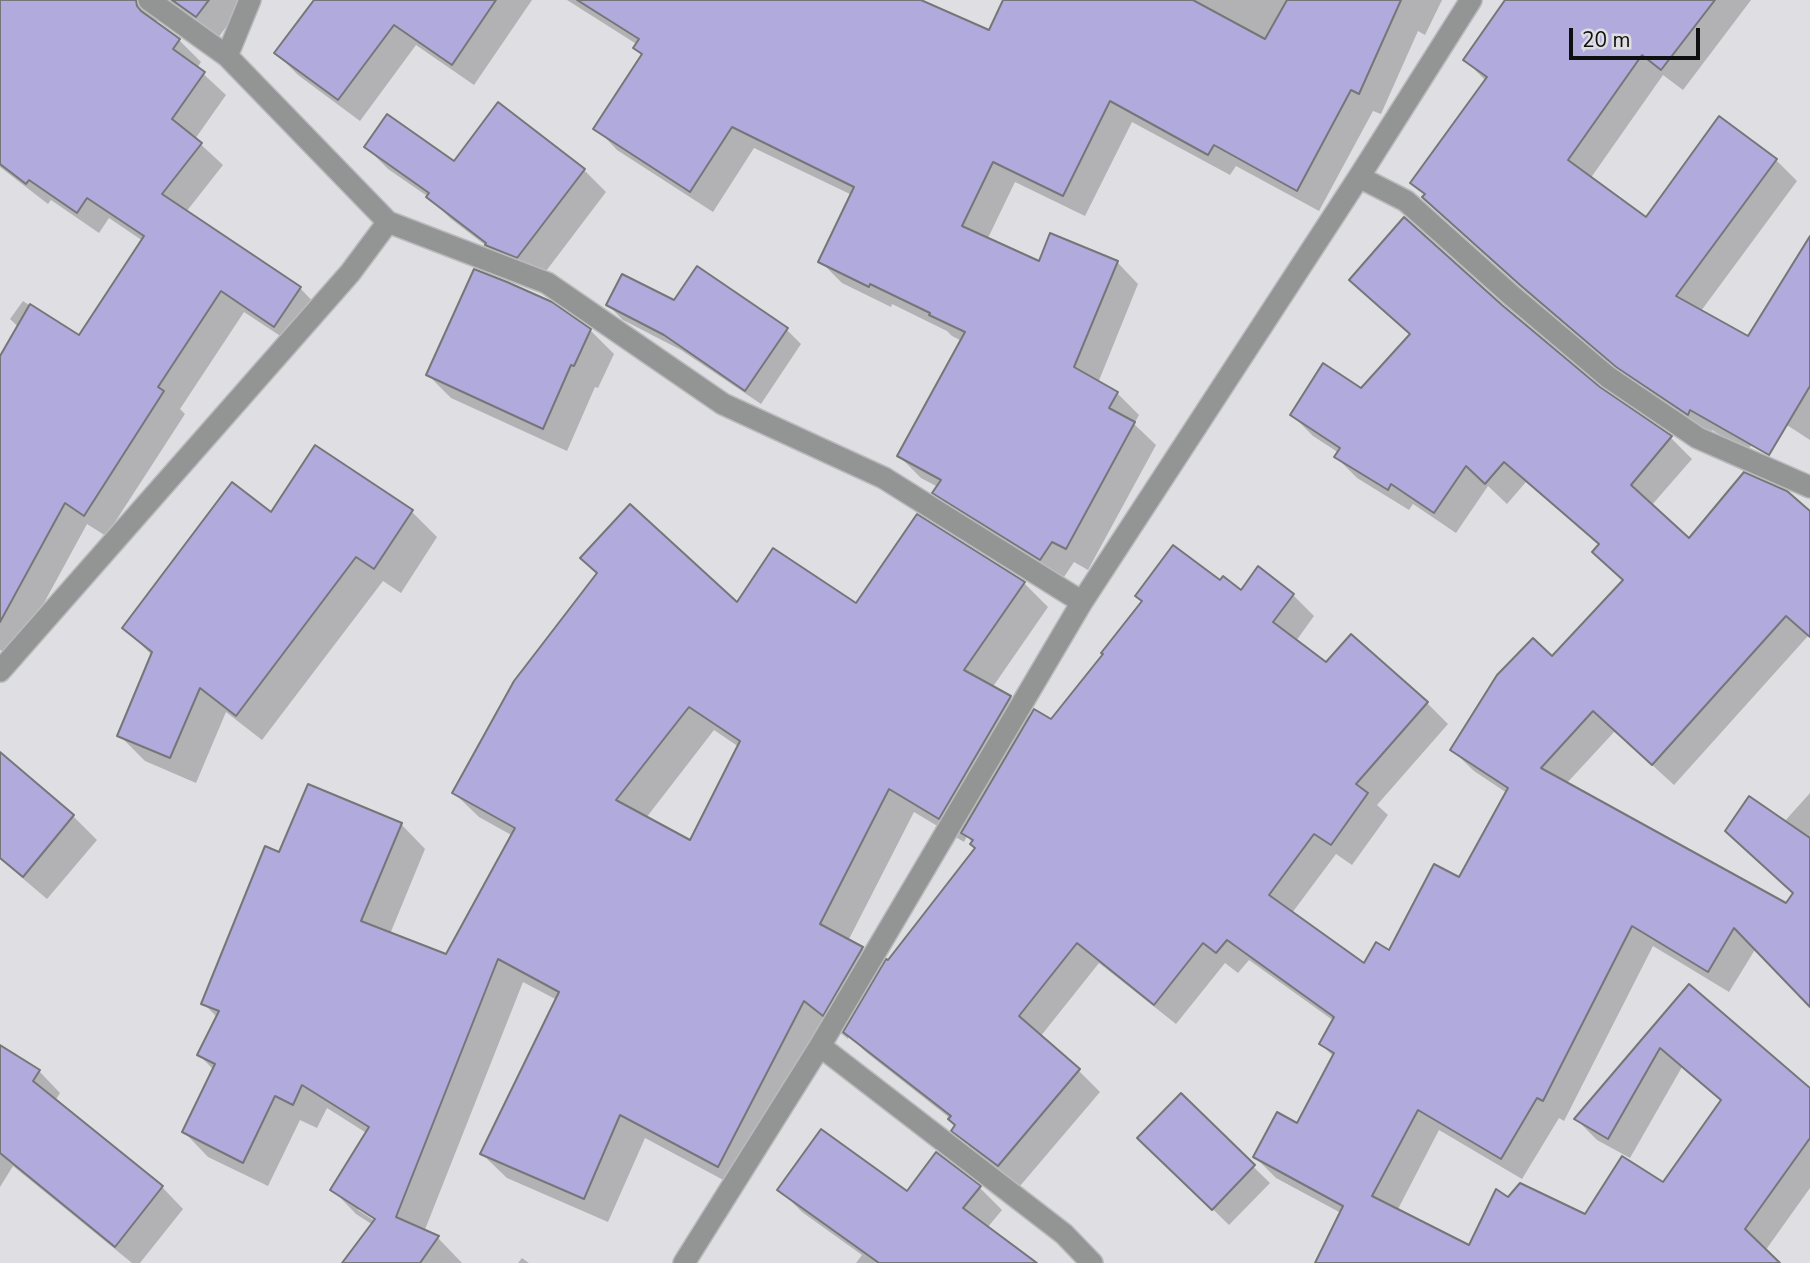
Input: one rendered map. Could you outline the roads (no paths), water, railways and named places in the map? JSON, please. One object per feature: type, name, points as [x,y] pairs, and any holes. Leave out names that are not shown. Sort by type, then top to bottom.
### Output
[{"type":"street","points":[[149,0],[228,56],[388,222],[547,283],[723,404],[884,478],[1082,602]]},
{"type":"street","points":[[228,56],[250,0]]},
{"type":"street","points":[[684,1263],[820,1046],[1082,602],[1471,0]]},
{"type":"street","points":[[1359,177],[1406,201],[1511,295],[1619,384],[1698,438],[1810,487]]},
{"type":"street","points":[[0,671],[350,272],[388,222]]},
{"type":"street","points":[[820,1046],[1063,1234],[1092,1263]]}]
